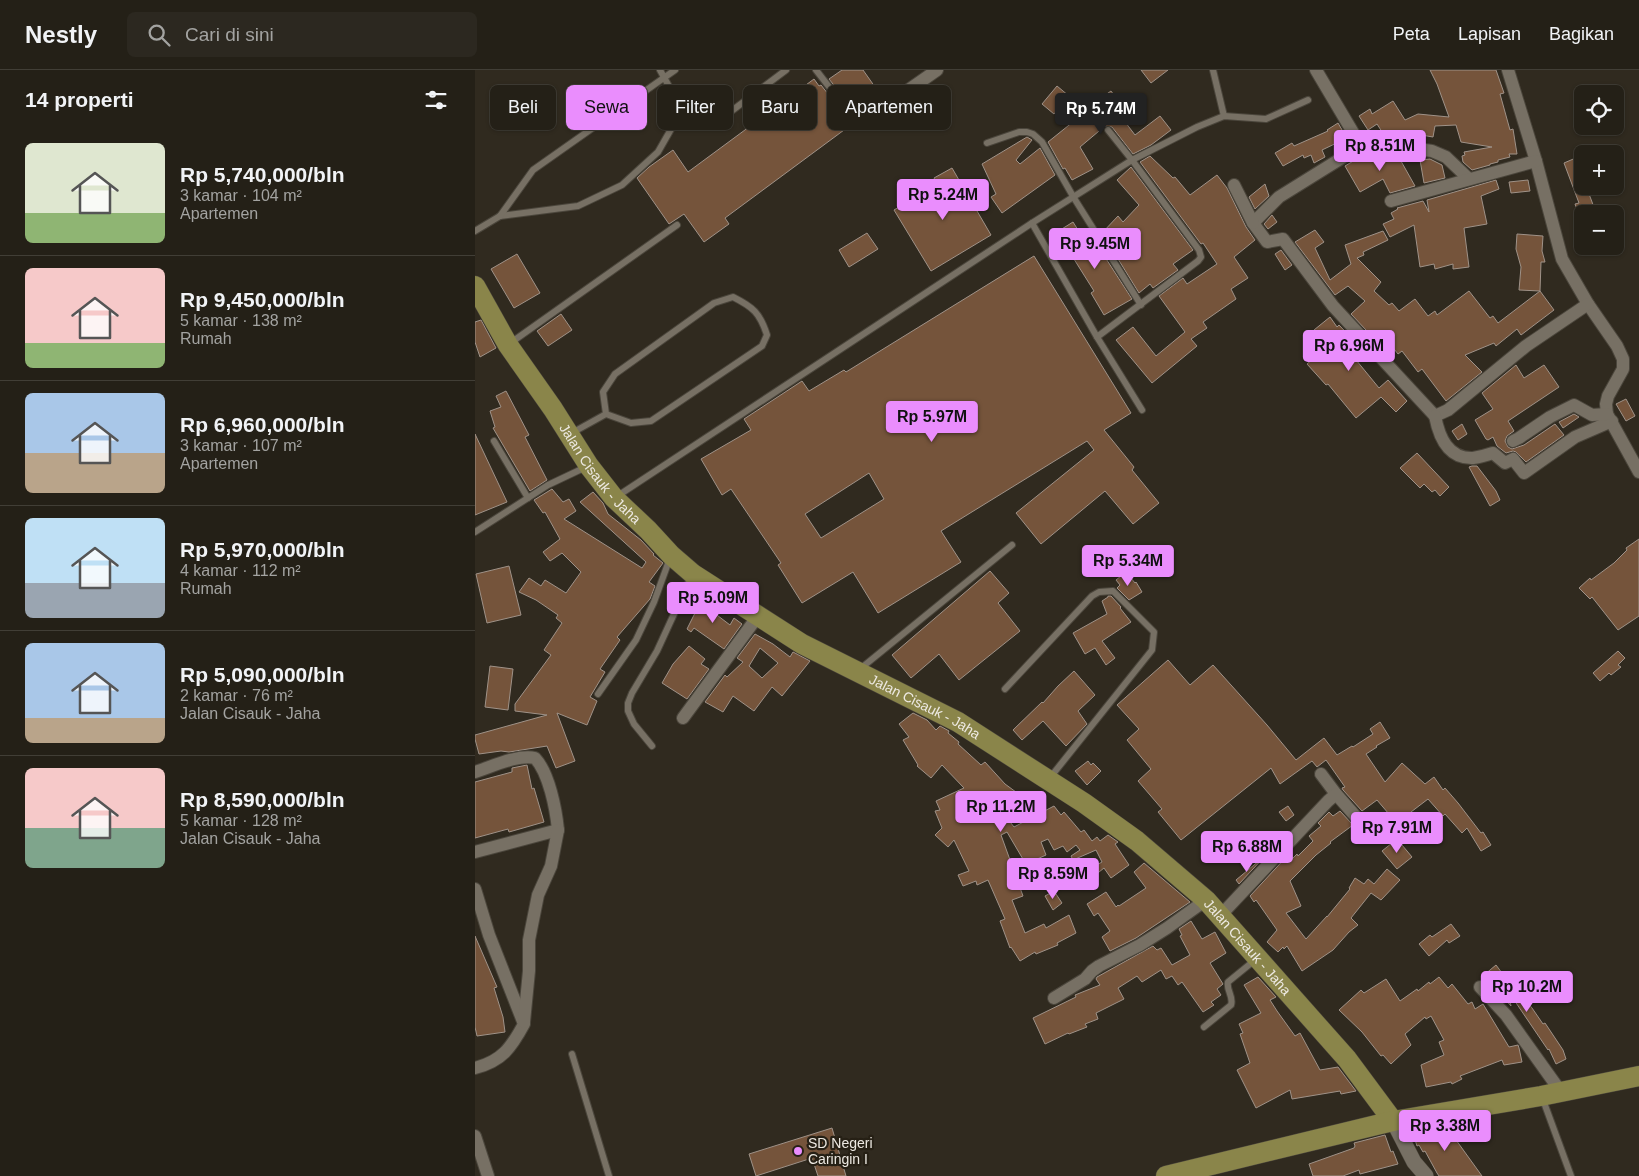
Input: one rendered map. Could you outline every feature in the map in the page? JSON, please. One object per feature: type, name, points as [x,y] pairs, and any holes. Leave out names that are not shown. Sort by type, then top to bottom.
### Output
[{"type":"main road","name":"Jalan Cisauk - Jaha","points":[[475,286],[508,345],[589,466],[614,498],[671,555],[693,574],[802,644],[958,722],[1049,780],[1137,841],[1206,900],[1347,1059],[1393,1121]]},
{"type":"main road","points":[[1166,1176],[1393,1121],[1638,1079]]},
{"type":"street","points":[[916,85],[937,70]]},
{"type":"street","points":[[1316,70],[1361,146]]},
{"type":"street","points":[[1509,70],[1562,259],[1588,304],[1617,346],[1623,359],[1623,368],[1608,396],[1606,404],[1609,417],[1639,472]]},
{"type":"street","points":[[1253,223],[1279,196],[1361,146],[1398,146],[1432,151],[1446,157],[1469,179]]},
{"type":"street","points":[[1391,201],[1536,161]]},
{"type":"street","points":[[1234,185],[1253,223],[1267,242],[1283,238],[1333,306],[1435,416],[1441,439],[1445,445],[1459,456],[1473,458],[1493,453],[1505,463],[1513,459],[1524,473],[1575,437],[1609,417]]},
{"type":"street","points":[[1435,416],[1448,410],[1526,346],[1588,304]]},
{"type":"street","points":[[1513,441],[1574,404],[1592,415],[1609,417]]},
{"type":"street","points":[[683,718],[758,616]]},
{"type":"street","points":[[475,772],[520,758],[535,758],[543,771],[557,815],[558,830],[551,866],[537,895],[529,940],[529,971],[524,1024],[507,1051],[497,1060],[475,1068]]},
{"type":"street","points":[[1321,774],[1365,826]]},
{"type":"street","points":[[1219,916],[1336,794]]},
{"type":"street","points":[[475,852],[558,830]]},
{"type":"street","points":[[475,889],[489,935],[524,1024]]},
{"type":"street","points":[[1054,998],[1085,979],[1099,966],[1141,945],[1206,900]]},
{"type":"street","points":[[1480,987],[1506,1015],[1551,1094]]},
{"type":"street","points":[[1393,1121],[1414,1162],[1426,1176]]},
{"type":"street","points":[[475,1136],[488,1176]]},
{"type":"lane","points":[[660,70],[668,85]]},
{"type":"lane","points":[[475,231],[500,216],[533,170],[675,70]]},
{"type":"lane","points":[[733,110],[785,70]]},
{"type":"lane","points":[[816,70],[828,85]]},
{"type":"lane","points":[[1213,70],[1224,116]]},
{"type":"lane","points":[[614,498],[1032,223],[1132,160],[1197,127],[1224,116],[1265,119],[1308,100]]},
{"type":"lane","points":[[500,216],[578,206],[622,185],[658,152],[671,130]]},
{"type":"lane","points":[[1097,337],[1141,306],[1201,257],[1199,250],[1108,130]]},
{"type":"lane","points":[[987,143],[1019,132],[1033,134],[1042,142],[1074,198],[1141,306]]},
{"type":"lane","points":[[1032,223],[1097,337],[1142,410]]},
{"type":"lane","points":[[508,345],[677,225]]},
{"type":"lane","points":[[569,434],[606,414],[631,423],[651,421],[762,346],[767,335],[762,320],[751,306],[733,297],[715,303],[615,374],[603,392],[606,414]]},
{"type":"lane","points":[[494,441],[528,498]]},
{"type":"lane","points":[[475,532],[548,485],[589,466]]},
{"type":"lane","points":[[858,671],[1012,545]]},
{"type":"lane","points":[[599,694],[636,640],[654,602],[671,555]]},
{"type":"lane","points":[[652,746],[634,724],[628,712],[628,703],[657,651],[693,574]]},
{"type":"lane","points":[[1005,689],[1092,596],[1099,592],[1113,591],[1154,632],[1151,650],[1049,780]]},
{"type":"lane","points":[[1204,1027],[1231,1005],[1232,1002],[1227,986],[1228,982],[1257,958]]},
{"type":"lane","points":[[573,1054],[609,1176]]},
{"type":"lane","points":[[1551,1094],[1571,1176]]},
{"type":"building","points":[[842,70],[863,70],[874,85],[834,85],[829,79]]},
{"type":"building","points":[[1141,70],[1168,70],[1151,83]]},
{"type":"building","points":[[1430,70],[1496,70],[1504,93],[1500,94],[1510,130],[1513,129],[1517,154],[1509,154],[1510,157],[1472,170],[1463,162],[1462,156],[1465,155],[1464,152],[1492,147],[1461,142],[1456,125],[1435,126],[1433,137],[1415,134],[1406,139],[1386,138],[1377,124],[1368,130],[1359,116],[1370,109],[1372,114],[1393,101],[1405,120],[1418,114],[1449,117]]},
{"type":"building","points":[[814,79],[819,86],[821,85],[827,93],[827,130],[844,130],[725,218],[729,224],[704,242],[684,214],[669,224],[637,178],[673,150],[688,172],[745,130],[817,130],[817,85],[806,85]]},
{"type":"building","points":[[1057,86],[1069,96],[1054,114],[1042,104]]},
{"type":"building","points":[[1111,91],[1122,106],[1116,110],[1135,135],[1160,116],[1171,130],[1151,145],[1133,154],[1112,127],[1105,126],[1080,147],[1093,169],[1072,180],[1065,168],[1063,169],[1048,142],[1089,109],[1088,107]]},
{"type":"building","points":[[1338,123],[1345,135],[1343,136],[1345,139],[1322,150],[1325,157],[1314,163],[1311,155],[1304,158],[1303,155],[1283,166],[1275,153],[1292,143],[1294,146],[1328,131]]},
{"type":"building","points":[[1027,137],[1032,140],[1016,160],[1020,164],[1040,148],[1055,175],[1002,213],[991,197],[996,194],[982,164]]},
{"type":"building","points":[[1365,154],[1397,154],[1415,186],[1390,193],[1383,179],[1360,192],[1345,166]]},
{"type":"building","points":[[1150,156],[1173,178],[1175,177],[1190,195],[1217,175],[1227,188],[1246,227],[1255,240],[1234,257],[1248,278],[1231,289],[1236,299],[1203,322],[1207,328],[1191,339],[1197,346],[1152,383],[1116,340],[1133,327],[1156,356],[1185,332],[1159,296],[1183,278],[1187,284],[1217,264],[1140,162]]},
{"type":"building","points":[[1430,159],[1442,165],[1445,178],[1424,183],[1420,160]]},
{"type":"building","points":[[1574,159],[1574,190],[1564,163]]},
{"type":"building","points":[[1131,167],[1193,250],[1173,264],[1178,270],[1153,288],[1150,284],[1139,293],[1102,233],[1118,216],[1123,222],[1139,205],[1117,180]]},
{"type":"building","points":[[952,168],[991,235],[931,271],[894,210],[937,184],[934,178]]},
{"type":"building","points":[[1496,180],[1499,189],[1481,196],[1487,224],[1464,228],[1469,267],[1453,269],[1453,264],[1435,269],[1434,264],[1420,267],[1414,225],[1390,237],[1383,224],[1394,219],[1391,213],[1397,208],[1423,201],[1429,212],[1427,200]]},
{"type":"building","points":[[1528,180],[1530,191],[1511,193],[1509,182]]},
{"type":"building","points":[[1265,184],[1269,196],[1255,209],[1249,197]]},
{"type":"building","points":[[1576,195],[1589,195],[1593,205],[1575,205],[1579,203]]},
{"type":"building","points":[[1272,215],[1277,222],[1268,229],[1264,224]]},
{"type":"building","points":[[1073,222],[1088,246],[1094,240],[1132,299],[1104,315],[1091,293],[1094,291],[1057,232]]},
{"type":"building","points":[[1315,230],[1324,242],[1315,248],[1330,280],[1351,264],[1345,245],[1383,231],[1388,240],[1363,252],[1364,255],[1357,258],[1381,282],[1374,291],[1389,305],[1392,303],[1399,311],[1415,299],[1428,316],[1435,311],[1437,315],[1469,291],[1490,318],[1493,316],[1498,323],[1540,291],[1554,310],[1521,335],[1517,329],[1496,346],[1494,343],[1465,355],[1482,372],[1446,401],[1422,369],[1418,372],[1402,351],[1398,354],[1387,340],[1381,346],[1351,314],[1365,301],[1348,286],[1335,295],[1295,242]]},
{"type":"building","points":[[867,233],[878,249],[849,267],[839,250]]},
{"type":"building","points":[[1517,234],[1543,236],[1542,251],[1545,262],[1541,262],[1540,291],[1519,290],[1521,267],[1516,249]]},
{"type":"building","points":[[1281,250],[1292,265],[1285,270],[1275,254]]},
{"type":"building","points":[[517,254],[540,293],[514,308],[491,269]]},
{"type":"building","points":[[1034,256],[1131,413],[1104,430],[1134,467],[1132,470],[1159,503],[1133,524],[1105,491],[1041,544],[1016,513],[1094,450],[1087,441],[941,531],[961,562],[878,613],[853,572],[802,603],[778,565],[781,563],[731,489],[722,495],[701,459],[751,430],[744,419],[802,381],[809,391],[844,370],[846,372]],"holes":[[[869,473],[884,499],[821,538],[805,514]]]},
{"type":"building","points":[[561,314],[572,330],[548,346],[537,331]]},
{"type":"building","points":[[1330,317],[1337,327],[1339,325],[1361,348],[1352,355],[1379,388],[1388,380],[1407,401],[1396,412],[1381,397],[1356,418],[1328,384],[1326,385],[1307,364],[1328,346],[1314,330]]},
{"type":"building","points":[[481,320],[496,348],[480,357],[475,342],[475,322]]},
{"type":"building","points":[[1516,365],[1524,378],[1544,365],[1559,387],[1508,421],[1514,431],[1507,436],[1505,441],[1508,447],[1512,449],[1524,445],[1555,424],[1564,435],[1526,462],[1516,452],[1506,453],[1497,446],[1493,437],[1488,440],[1486,439],[1475,420],[1493,409],[1482,393]]},
{"type":"building","points":[[506,391],[529,435],[525,437],[547,480],[530,491],[493,428],[495,427],[490,411],[501,407],[496,396]]},
{"type":"building","points":[[1626,399],[1635,416],[1626,421],[1616,404]]},
{"type":"building","points":[[1574,414],[1579,417],[1563,428],[1559,422]]},
{"type":"building","points":[[1462,424],[1467,434],[1458,440],[1452,431]]},
{"type":"building","points":[[475,434],[507,502],[475,515]]},
{"type":"building","points":[[1417,453],[1449,487],[1440,496],[1435,490],[1432,492],[1424,484],[1420,488],[1400,468]]},
{"type":"building","points":[[1477,466],[1496,491],[1500,500],[1490,506],[1469,467]]},
{"type":"building","points":[[552,489],[563,502],[569,499],[576,511],[564,519],[642,568],[646,562],[580,502],[593,492],[603,503],[608,514],[641,540],[653,555],[663,563],[649,582],[655,586],[650,599],[617,637],[620,640],[600,669],[605,672],[590,697],[597,701],[587,725],[557,713],[575,761],[556,768],[547,746],[509,752],[501,751],[479,754],[475,739],[475,735],[547,715],[515,711],[515,704],[551,655],[544,650],[562,623],[556,618],[558,615],[536,600],[519,592],[529,578],[541,586],[545,580],[566,593],[581,572],[562,553],[550,561],[543,552],[560,539],[545,512],[543,513],[534,500]]},
{"type":"building","points":[[1639,539],[1639,616],[1618,630],[1592,597],[1590,599],[1579,588],[1590,578],[1591,580],[1614,563],[1627,550],[1626,548]]},
{"type":"building","points":[[509,566],[521,615],[487,623],[476,574]]},
{"type":"building","points":[[990,571],[1009,593],[998,603],[1020,631],[959,680],[939,654],[911,678],[892,655]]},
{"type":"building","points":[[1126,572],[1136,582],[1142,592],[1129,600],[1117,588],[1120,585],[1116,580]]},
{"type":"building","points":[[704,595],[715,602],[709,609],[730,625],[734,618],[742,624],[724,649],[694,628],[691,632],[687,629]]},
{"type":"building","points":[[1111,596],[1121,607],[1131,622],[1102,641],[1115,658],[1106,665],[1095,648],[1085,654],[1073,633],[1107,614],[1102,601]]},
{"type":"building","points":[[755,634],[773,644],[790,657],[793,652],[810,661],[782,696],[772,687],[754,711],[733,696],[723,712],[705,702],[725,675],[727,677],[743,662],[737,658]],"holes":[[[760,648],[778,663],[762,678],[749,666]]]},
{"type":"building","points":[[689,646],[705,659],[701,664],[709,669],[687,699],[662,683],[673,664]]},
{"type":"building","points":[[1618,651],[1625,658],[1618,665],[1621,667],[1611,675],[1609,673],[1600,681],[1593,673]]},
{"type":"building","points":[[1168,660],[1190,685],[1213,665],[1296,760],[1324,738],[1337,755],[1373,734],[1370,729],[1380,722],[1390,738],[1366,754],[1385,782],[1402,763],[1425,784],[1434,777],[1443,790],[1445,788],[1458,803],[1481,833],[1483,832],[1491,845],[1481,851],[1467,828],[1462,833],[1428,799],[1411,812],[1420,824],[1406,834],[1377,800],[1362,811],[1343,790],[1342,788],[1345,787],[1326,760],[1317,767],[1312,761],[1280,784],[1271,768],[1181,840],[1158,812],[1162,809],[1138,781],[1151,769],[1127,740],[1139,729],[1117,705]]},
{"type":"building","points":[[490,666],[513,669],[508,710],[485,707]]},
{"type":"building","points":[[1074,671],[1095,695],[1078,711],[1087,724],[1066,746],[1043,721],[1022,740],[1013,730]]},
{"type":"building","points":[[913,713],[927,720],[936,730],[940,726],[949,731],[948,733],[959,742],[958,744],[981,765],[985,762],[1005,784],[1020,795],[1004,814],[1014,827],[1054,806],[1061,815],[1064,812],[1081,832],[1084,830],[1092,841],[1097,837],[1100,841],[1108,835],[1118,842],[1115,844],[1129,865],[1111,878],[1104,868],[1078,889],[1072,879],[1102,862],[1096,850],[1073,860],[1071,856],[1080,850],[1076,845],[1067,852],[1063,846],[1054,850],[1048,839],[1041,842],[1046,855],[1035,860],[1043,880],[1037,883],[1007,832],[1001,835],[1023,896],[1012,900],[1025,933],[1044,924],[1046,928],[1069,915],[1076,933],[1057,943],[1058,945],[1036,954],[1035,952],[1020,961],[1010,948],[1000,921],[1005,919],[988,880],[977,885],[976,881],[963,886],[958,875],[969,871],[954,840],[948,847],[935,835],[942,828],[935,811],[940,810],[936,801],[964,788],[942,765],[931,778],[917,766],[903,740],[909,737],[899,724]]},
{"type":"building","points":[[1088,761],[1101,771],[1087,785],[1075,771]]},
{"type":"building","points":[[527,765],[532,789],[534,788],[544,822],[509,832],[508,829],[475,838],[475,782],[512,772],[512,768]]},
{"type":"building","points":[[1288,806],[1294,815],[1286,821],[1279,812]]},
{"type":"building","points":[[1340,811],[1353,825],[1330,842],[1290,881],[1301,906],[1286,913],[1306,939],[1350,889],[1355,878],[1364,884],[1368,879],[1374,884],[1387,869],[1400,880],[1381,900],[1371,893],[1351,918],[1358,925],[1333,950],[1302,971],[1287,946],[1278,952],[1267,942],[1277,930],[1256,900],[1254,902],[1250,896],[1288,855],[1292,859],[1297,854],[1298,856],[1313,841],[1309,836],[1321,826],[1318,823],[1329,812],[1333,816]]},
{"type":"building","points":[[1397,839],[1412,857],[1397,869],[1382,851]]},
{"type":"building","points":[[1266,855],[1239,884],[1236,880]]},
{"type":"building","points":[[1144,863],[1190,902],[1136,938],[1110,951],[1102,937],[1110,931],[1098,913],[1094,916],[1087,904],[1106,892],[1116,907],[1146,888],[1134,872]]},
{"type":"building","points":[[1054,891],[1062,903],[1053,910],[1045,896]]},
{"type":"building","points":[[1191,921],[1202,939],[1215,932],[1226,953],[1210,963],[1223,984],[1217,989],[1221,995],[1211,1002],[1214,1005],[1203,1012],[1182,982],[1178,985],[1172,976],[1166,979],[1161,970],[1142,982],[1137,976],[1118,988],[1124,999],[1096,1013],[1098,1019],[1085,1024],[1087,1027],[1068,1033],[1045,1044],[1033,1018],[1076,997],[1075,995],[1100,985],[1096,979],[1097,977],[1153,946],[1157,950],[1161,948],[1172,965],[1190,955],[1180,936],[1182,935],[1179,929]]},
{"type":"building","points":[[1451,924],[1460,936],[1449,943],[1447,940],[1429,956],[1419,944],[1430,935],[1432,937]]},
{"type":"building","points":[[475,936],[497,987],[494,988],[503,1017],[505,1032],[477,1036],[475,1027]]},
{"type":"building","points":[[1496,965],[1505,977],[1508,990],[1514,986],[1543,1024],[1545,1023],[1563,1050],[1566,1059],[1556,1064],[1549,1049],[1508,991],[1511,1006],[1484,975]]},
{"type":"building","points":[[1258,977],[1276,997],[1270,1000],[1295,1036],[1300,1033],[1320,1070],[1338,1067],[1356,1091],[1341,1094],[1340,1091],[1292,1099],[1290,1090],[1256,1108],[1237,1070],[1250,1063],[1240,1034],[1243,1033],[1239,1024],[1261,1013],[1244,985]]},
{"type":"building","points":[[1439,977],[1448,988],[1452,984],[1468,1004],[1472,1002],[1475,1009],[1483,1004],[1509,1047],[1518,1045],[1522,1062],[1504,1065],[1502,1060],[1460,1076],[1462,1079],[1452,1084],[1451,1082],[1426,1087],[1421,1065],[1444,1055],[1439,1042],[1444,1040],[1431,1016],[1426,1019],[1425,1017],[1405,1034],[1411,1045],[1391,1064],[1383,1055],[1381,1056],[1362,1032],[1339,1010],[1361,990],[1364,993],[1386,979],[1400,1001]]},
{"type":"building","points":[[1444,1125],[1482,1176],[1439,1176],[1425,1151],[1423,1152],[1419,1145],[1417,1146],[1412,1130]]},
{"type":"building","name":"SD Negeri Caringin I","points":[[832,1128],[846,1176],[818,1176],[812,1158],[756,1176],[749,1154]]},
{"type":"building","points":[[1385,1135],[1398,1164],[1360,1174],[1359,1170],[1343,1176],[1313,1176],[1309,1164],[1354,1148],[1354,1143]]},
{"type":"place","name":"SD Negeri Caringin I","points":[[798,1151]]}]
